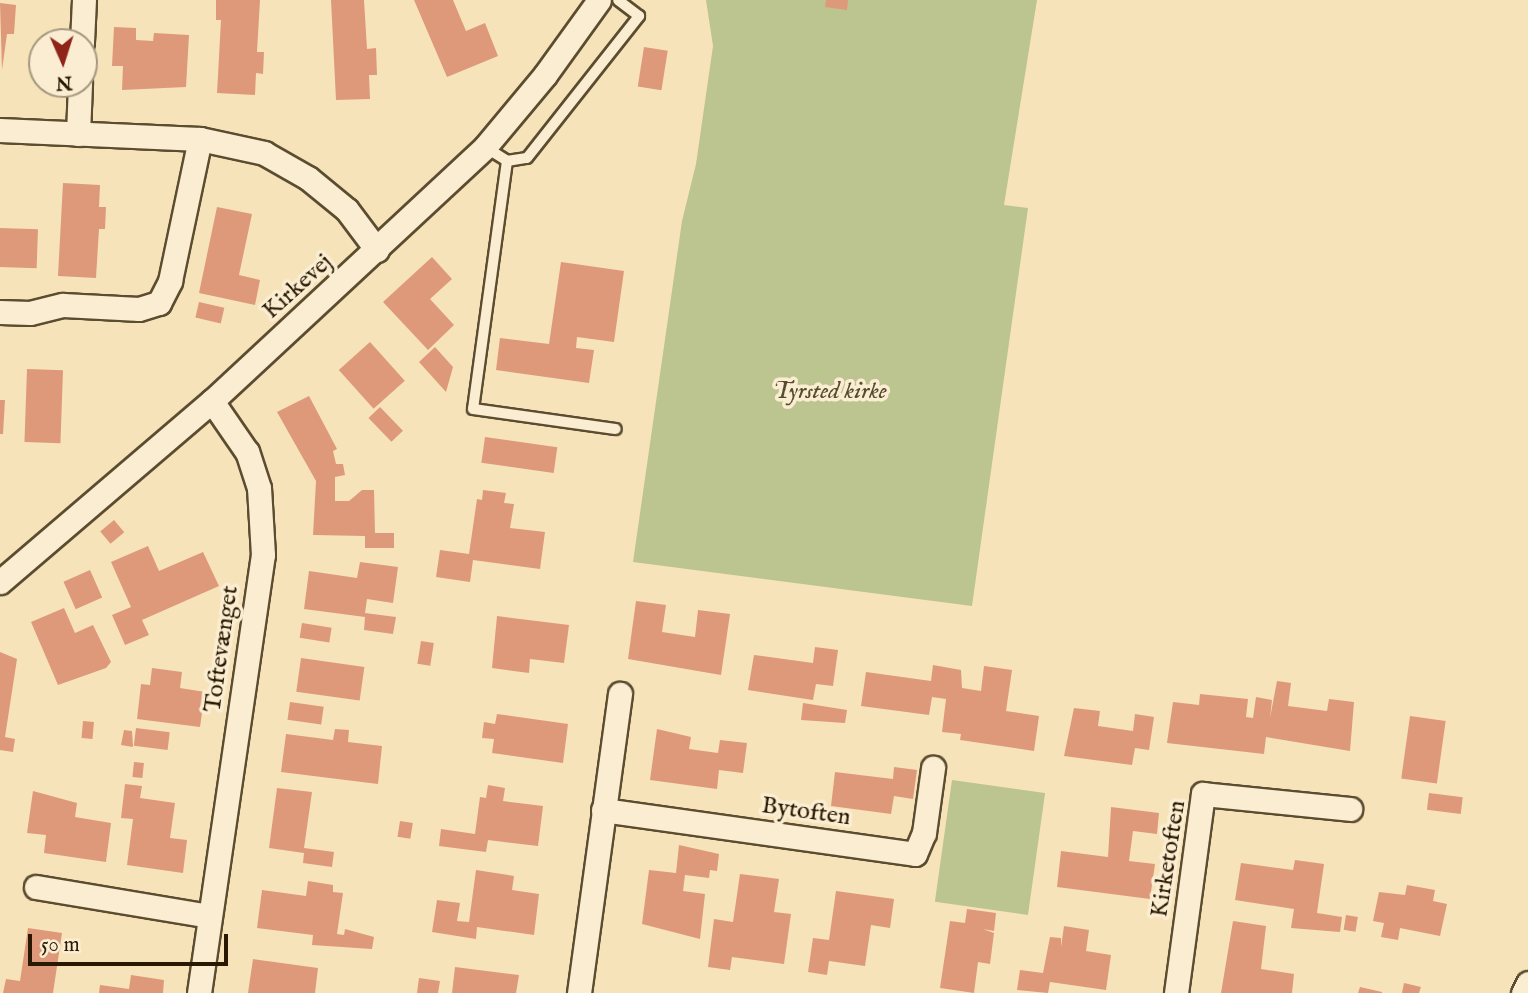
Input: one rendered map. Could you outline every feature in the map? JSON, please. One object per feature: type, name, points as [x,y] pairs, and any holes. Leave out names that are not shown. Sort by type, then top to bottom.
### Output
[{"type":"street","points":[[83,28],[84,0]]},
{"type":"street","name":"Kirkevej","points":[[0,582],[212,401],[377,250],[485,146],[545,75],[599,0]]},
{"type":"street","points":[[78,134],[79,98]]},
{"type":"street","points":[[0,130],[200,139],[264,153],[308,177],[346,210],[377,250]]},
{"type":"street","points":[[0,312],[30,313],[62,305],[139,309],[159,303],[170,281],[200,139]]},
{"type":"street","name":"Toftevænget","points":[[199,993],[263,555],[256,476],[247,452],[212,401]]},
{"type":"street","points":[[579,993],[620,694]]},
{"type":"street","name":"Bytoften","points":[[603,810],[915,854],[925,833],[933,768]]},
{"type":"street","name":"Kirketoften","points":[[1176,993],[1203,794],[1350,809]]},
{"type":"street","points":[[36,887],[209,916]]},
{"type":"street","points":[[1523,993],[1528,983]]},
{"type":"lane","points":[[485,146],[506,161],[527,158],[639,16],[618,0]]},
{"type":"lane","points":[[506,161],[474,409],[615,429]]},
{"type":"green space","name":"Tyrsted kirke","points":[[706,0],[1037,0],[1004,205],[1028,208],[972,606],[633,562],[682,221],[696,164],[713,46]]},
{"type":"green space","points":[[952,780],[1045,793],[1028,915],[935,902]]},
{"type":"building","points":[[216,0],[260,0],[257,52],[264,52],[263,74],[256,73],[255,95],[217,93],[221,20],[216,20]]},
{"type":"building","points":[[331,0],[364,0],[367,49],[376,48],[377,75],[369,75],[370,99],[336,100]]},
{"type":"building","points":[[414,0],[453,0],[466,31],[485,23],[498,56],[447,77]]},
{"type":"building","points":[[826,0],[848,0],[847,10],[825,7]]},
{"type":"building","points":[[0,3],[16,5],[14,34],[7,34],[2,70]]},
{"type":"building","points":[[114,27],[136,28],[136,40],[153,41],[154,33],[189,35],[186,87],[122,90],[123,66],[112,66]]},
{"type":"building","points":[[644,47],[668,51],[661,90],[638,87]]},
{"type":"building","points":[[63,183],[100,185],[99,207],[106,207],[105,229],[99,229],[96,278],[58,276]]},
{"type":"building","points":[[217,207],[252,214],[239,275],[260,280],[255,305],[199,293]]},
{"type":"building","points":[[0,228],[38,229],[37,268],[0,267]]},
{"type":"building","points":[[432,257],[452,279],[430,299],[454,325],[428,350],[383,302]]},
{"type":"building","points":[[561,262],[624,271],[614,342],[577,337],[576,348],[594,350],[589,383],[496,370],[500,338],[549,344]]},
{"type":"building","points":[[199,302],[224,308],[221,323],[195,318]]},
{"type":"building","points":[[370,342],[405,381],[374,409],[339,370]]},
{"type":"building","points":[[435,347],[453,367],[446,392],[419,362]]},
{"type":"building","points":[[27,369],[63,370],[60,443],[24,442]]},
{"type":"building","points":[[309,396],[337,449],[333,451],[336,464],[343,464],[345,475],[335,477],[335,501],[349,501],[362,490],[374,490],[375,533],[394,533],[394,548],[365,548],[365,536],[313,535],[316,481],[277,412]]},
{"type":"building","points":[[0,400],[5,400],[3,434],[0,434]]},
{"type":"building","points":[[380,407],[403,431],[391,442],[368,418]]},
{"type":"building","points":[[485,437],[557,447],[554,473],[481,463]]},
{"type":"building","points":[[483,490],[506,493],[504,503],[514,504],[510,528],[545,532],[540,569],[473,560],[470,582],[436,577],[440,550],[469,554],[477,499],[482,500]]},
{"type":"building","points":[[114,520],[124,532],[110,544],[100,532]]},
{"type":"building","points":[[148,546],[159,571],[203,552],[219,586],[142,620],[149,635],[125,645],[112,615],[131,607],[111,562]]},
{"type":"building","points":[[360,562],[398,567],[393,603],[367,599],[365,613],[396,617],[393,634],[364,630],[365,617],[304,609],[309,571],[357,578]]},
{"type":"building","points":[[90,570],[102,597],[76,609],[64,582]]},
{"type":"building","points":[[636,601],[666,605],[662,632],[695,637],[698,610],[730,614],[721,675],[628,659]]},
{"type":"building","points":[[64,608],[75,633],[93,625],[111,662],[106,668],[58,685],[31,622]]},
{"type":"building","points":[[497,616],[569,625],[564,663],[530,659],[529,673],[492,668]]},
{"type":"building","points":[[302,623],[332,628],[329,643],[300,638]]},
{"type":"building","points":[[421,641],[434,643],[430,666],[417,664]]},
{"type":"building","points":[[815,647],[838,650],[833,686],[816,684],[813,700],[748,690],[754,655],[813,663]]},
{"type":"building","points":[[0,652],[17,659],[5,737],[15,739],[13,752],[0,750]]},
{"type":"building","points":[[301,658],[364,667],[360,701],[296,692]]},
{"type":"building","points":[[933,665],[961,670],[962,688],[981,691],[984,666],[1012,670],[1006,711],[1039,716],[1034,751],[960,740],[961,734],[942,732],[946,699],[932,697],[929,715],[861,706],[866,672],[931,681]]},
{"type":"building","points":[[152,668],[182,672],[180,688],[205,692],[200,727],[137,719],[141,684],[150,685]]},
{"type":"building","points":[[1277,681],[1291,683],[1288,706],[1327,711],[1329,699],[1354,702],[1350,751],[1266,737],[1264,754],[1167,743],[1173,702],[1199,705],[1200,694],[1248,699],[1246,717],[1253,718],[1256,697],[1272,700],[1270,718]]},
{"type":"building","points":[[290,702],[324,707],[321,725],[287,720]]},
{"type":"building","points":[[803,703],[847,710],[845,723],[801,720]]},
{"type":"building","points":[[1074,708],[1100,711],[1098,726],[1133,731],[1135,714],[1154,717],[1149,750],[1135,748],[1132,765],[1064,756]]},
{"type":"building","points":[[497,714],[568,724],[563,763],[492,753],[494,739],[482,738],[484,722],[495,724]]},
{"type":"building","points":[[1410,716],[1446,721],[1437,783],[1401,778]]},
{"type":"building","points":[[83,721],[94,722],[92,739],[82,738]]},
{"type":"building","points":[[136,728],[170,732],[168,750],[134,746]]},
{"type":"building","points":[[335,729],[349,730],[348,742],[382,746],[378,784],[281,772],[286,734],[333,740]]},
{"type":"building","points":[[657,729],[691,737],[689,749],[718,753],[720,740],[747,743],[743,773],[719,770],[717,789],[650,780]]},
{"type":"building","points":[[124,730],[132,731],[133,747],[121,745]]},
{"type":"building","points":[[134,762],[144,763],[142,778],[132,777]]},
{"type":"building","points":[[894,767],[917,770],[913,799],[894,796],[891,814],[831,806],[835,772],[893,779]]},
{"type":"building","points":[[125,784],[142,786],[140,798],[175,803],[170,838],[187,840],[183,873],[127,865],[133,819],[121,818]]},
{"type":"building","points":[[488,785],[505,788],[503,801],[543,806],[538,846],[488,840],[486,852],[439,846],[441,829],[475,834],[480,797],[486,798]]},
{"type":"building","points":[[277,788],[312,792],[304,848],[334,852],[332,867],[303,863],[304,853],[269,848]]},
{"type":"building","points":[[33,791],[77,803],[75,817],[111,823],[106,862],[44,853],[46,835],[27,833]]},
{"type":"building","points":[[1429,793],[1463,797],[1461,814],[1427,810]]},
{"type":"building","points":[[1111,807],[1159,813],[1157,834],[1133,831],[1129,861],[1155,864],[1150,899],[1057,887],[1061,851],[1108,857]]},
{"type":"building","points":[[400,821],[413,823],[410,839],[397,837]]},
{"type":"building","points":[[679,845],[719,854],[717,871],[710,870],[709,878],[685,875],[683,891],[705,894],[700,939],[642,924],[649,870],[676,873]]},
{"type":"building","points":[[1295,860],[1324,864],[1317,913],[1342,917],[1340,932],[1291,928],[1294,909],[1235,900],[1241,863],[1293,870]]},
{"type":"building","points":[[476,870],[514,876],[512,890],[539,894],[534,935],[477,927],[476,939],[432,932],[437,900],[460,903],[457,921],[469,922]]},
{"type":"building","points":[[740,874],[779,879],[774,912],[791,914],[784,964],[732,957],[730,970],[708,967],[714,919],[733,922]]},
{"type":"building","points":[[308,881],[333,885],[333,892],[343,893],[337,934],[344,935],[345,929],[374,937],[372,949],[312,945],[313,935],[257,928],[262,890],[306,896]]},
{"type":"building","points":[[1407,885],[1435,890],[1433,901],[1447,904],[1440,936],[1400,928],[1398,940],[1381,937],[1384,923],[1373,921],[1379,892],[1405,895]]},
{"type":"building","points":[[836,891],[894,899],[890,928],[871,925],[865,966],[829,961],[827,975],[808,972],[813,938],[829,940]]},
{"type":"building","points":[[967,909],[996,913],[994,931],[983,929],[994,933],[990,964],[978,962],[974,993],[940,988],[950,921],[965,923]]},
{"type":"building","points":[[1346,915],[1358,917],[1356,932],[1344,930]]},
{"type":"building","points":[[1233,921],[1266,926],[1261,969],[1294,974],[1292,993],[1221,993]]},
{"type":"building","points":[[1064,926],[1089,930],[1086,951],[1111,955],[1106,990],[1050,982],[1048,993],[1017,990],[1020,970],[1043,973],[1050,937],[1061,938],[1061,947]]},
{"type":"building","points":[[28,928],[62,933],[53,993],[3,993],[6,979],[20,981]]},
{"type":"building","points":[[253,959],[318,968],[315,993],[248,993]]},
{"type":"building","points":[[455,967],[519,975],[516,993],[452,993]]},
{"type":"building","points":[[131,975],[164,980],[163,993],[99,993],[100,985],[129,989]]},
{"type":"building","points":[[419,978],[440,981],[438,993],[417,993]]},
{"type":"building","points":[[1404,983],[1421,987],[1419,993],[1402,993]]},
{"type":"building","points":[[1360,987],[1382,992],[1382,993],[1358,993]]}]
